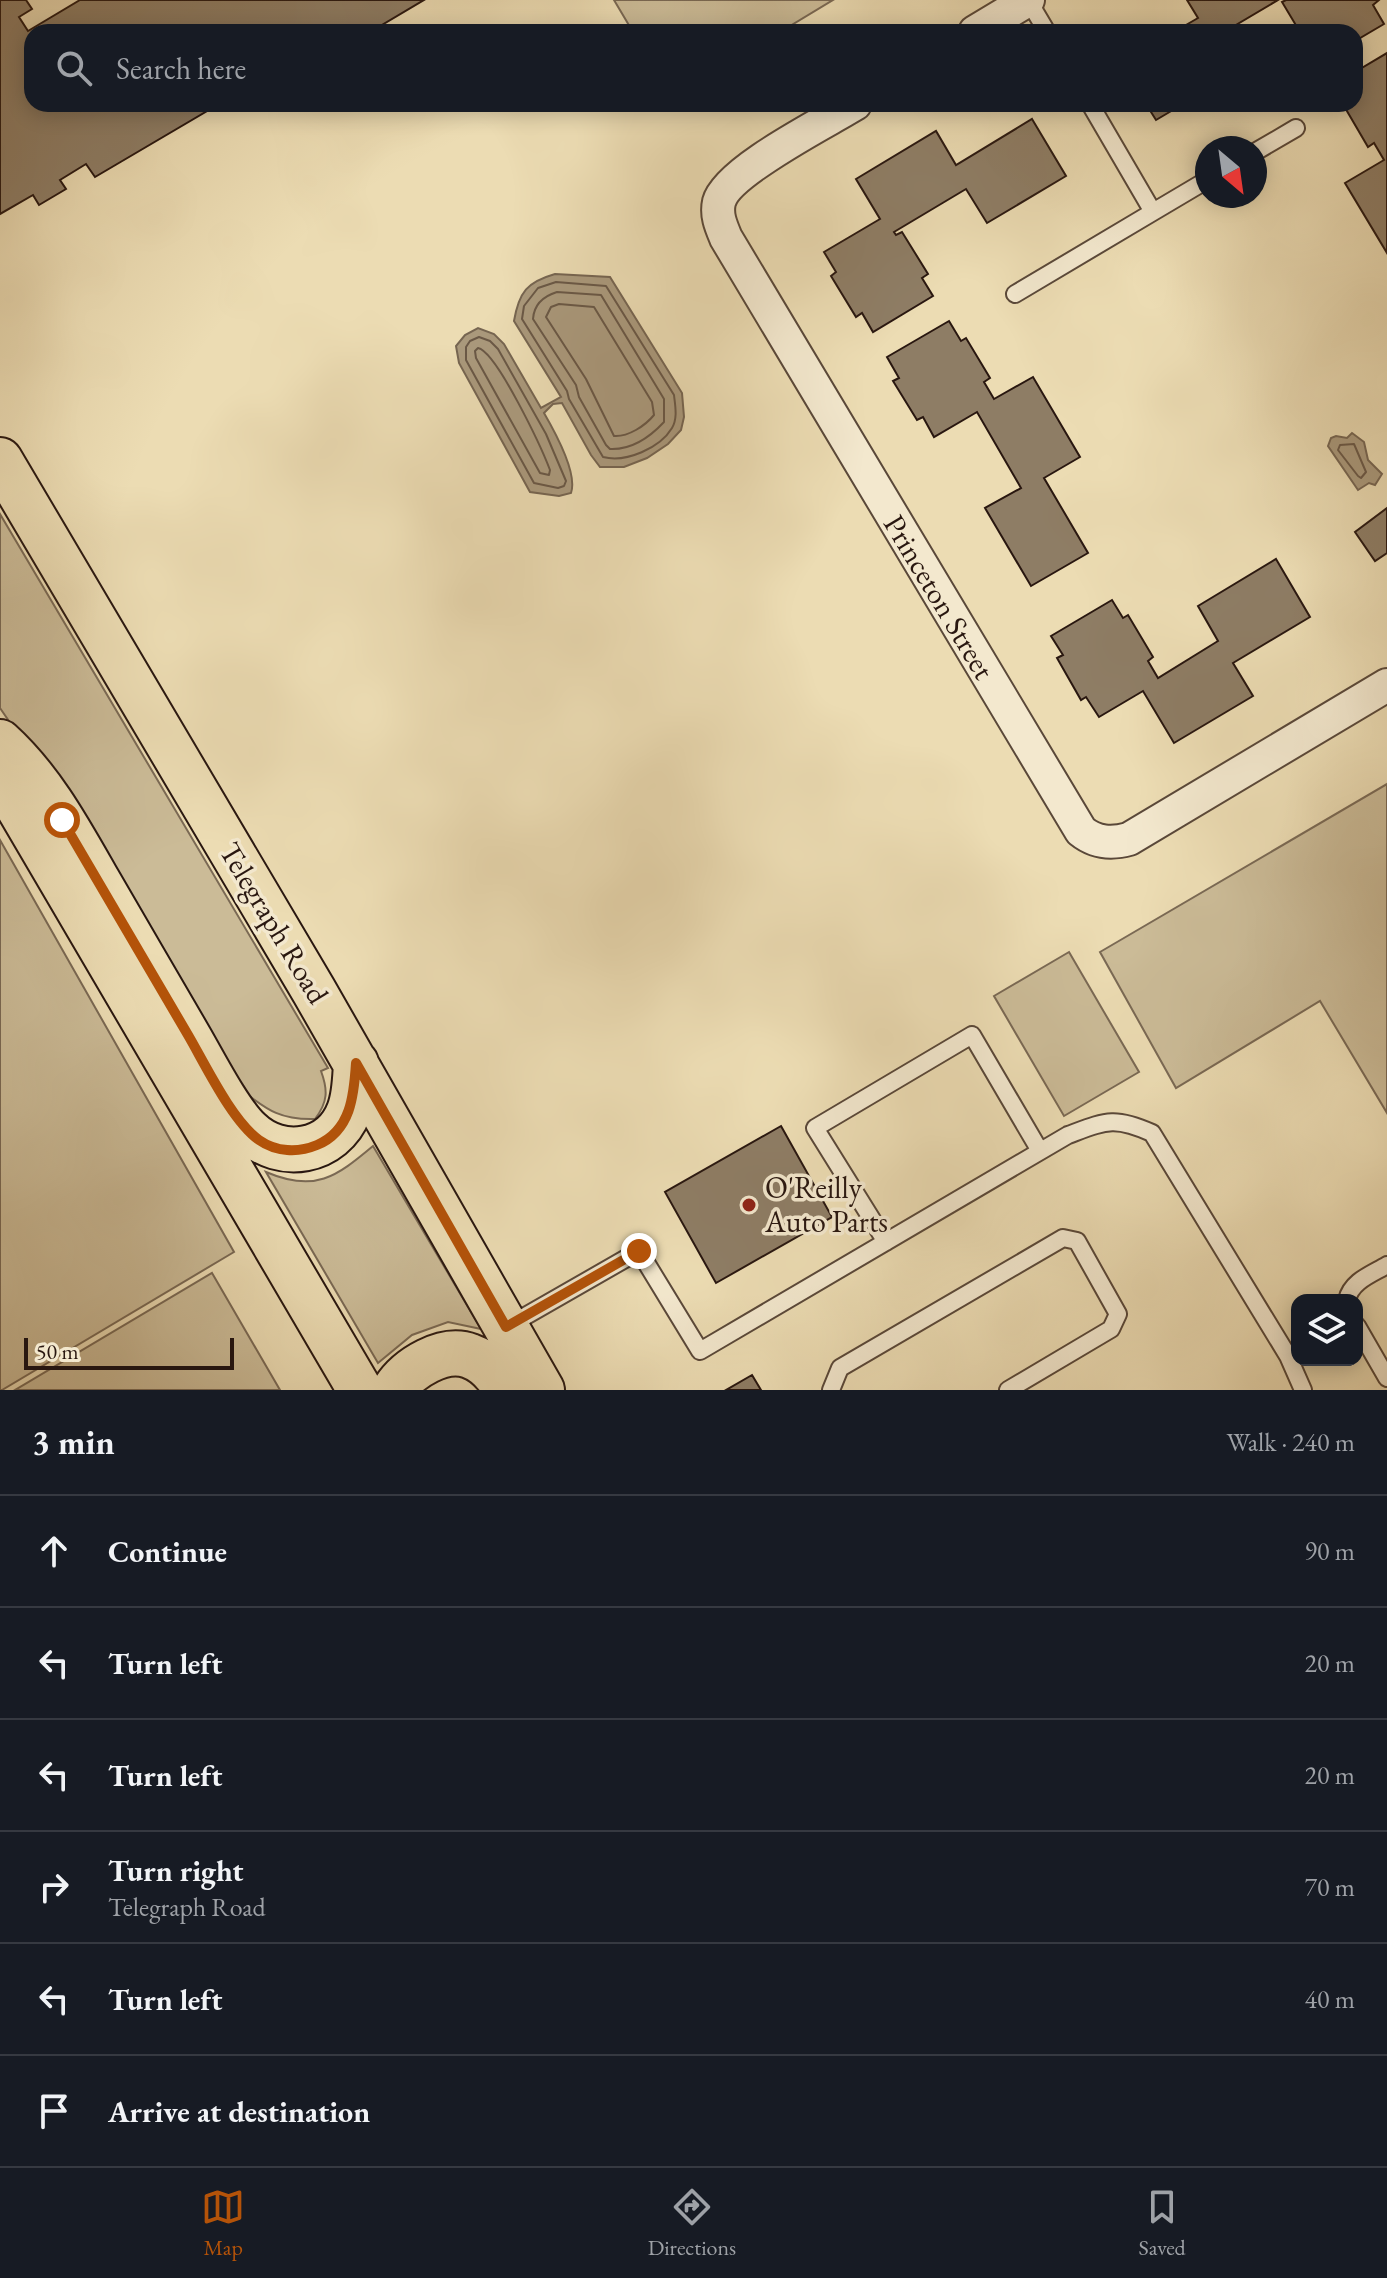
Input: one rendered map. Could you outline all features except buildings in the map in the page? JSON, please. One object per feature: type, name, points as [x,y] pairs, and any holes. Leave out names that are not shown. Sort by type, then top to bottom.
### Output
[{"type":"main road","name":"Telegraph Road","points":[[0,460],[356,1063],[542,1390]]},
{"type":"main road","points":[[0,742],[20,760],[62,820],[247,1130],[262,1142],[281,1150],[306,1150],[324,1142],[338,1132],[349,1112],[356,1063]]},
{"type":"main road","points":[[0,776],[360,1390]]},
{"type":"main road","points":[[394,1390],[415,1367],[441,1356],[467,1354],[484,1362],[506,1390]]},
{"type":"street","points":[[988,24],[1028,0]]},
{"type":"street","name":"Princeton Street","points":[[842,112],[734,179],[720,199],[718,216],[726,238],[1081,831],[1101,842],[1115,843],[1129,839],[1387,685]]},
{"type":"lane","points":[[1028,0],[1042,24]]},
{"type":"lane","points":[[1095,112],[1153,212]]},
{"type":"lane","points":[[1267,145],[1296,128]]},
{"type":"lane","points":[[1015,294],[1195,187]]},
{"type":"lane","points":[[886,1242],[815,1128],[972,1035],[1040,1151]]},
{"type":"lane","points":[[506,1327],[639,1251],[700,1351],[1068,1135],[1106,1121],[1128,1122],[1152,1133],[1288,1356],[1303,1390]]},
{"type":"lane","points":[[831,1390],[840,1368],[1063,1238],[1077,1241],[1118,1314],[1111,1329],[1008,1390]]},
{"type":"lane","points":[[1348,1294],[1358,1282],[1387,1265]]},
{"type":"lane","points":[[1363,1336],[1387,1378]]},
{"type":"shaded area","points":[[614,0],[833,0],[793,24],[628,24]]},
{"type":"shaded area","points":[[0,514],[328,1068],[321,1071],[326,1096],[315,1119],[276,1113],[243,1091],[72,813],[0,708]]},
{"type":"shaded area","points":[[1387,784],[1387,1113],[1320,1001],[1176,1088],[1100,952]]},
{"type":"shaded area","points":[[0,840],[234,1252],[2,1390],[0,1390]]},
{"type":"shaded area","points":[[1069,952],[1139,1072],[1064,1116],[994,996]]},
{"type":"shaded area","points":[[373,1146],[481,1329],[448,1322],[412,1335],[378,1363],[266,1172],[298,1181],[312,1181],[336,1173]]},
{"type":"shaded area","points":[[212,1273],[280,1390],[15,1390]]},
{"type":"water","points":[[555,274],[610,277],[682,393],[684,417],[681,430],[668,444],[647,458],[624,467],[600,467],[562,403],[553,404],[544,413],[564,453],[572,485],[571,493],[559,496],[530,492],[459,363],[456,346],[465,335],[478,328],[494,334],[504,344],[541,408],[561,397],[514,321],[526,290],[537,281]]},
{"type":"water","points":[[1352,433],[1364,442],[1368,460],[1382,474],[1375,485],[1369,483],[1358,490],[1328,446],[1331,438],[1347,438]]},
{"type":"place","name":"O'Reilly Auto Parts","points":[[749,1205]]},
{"type":"route","points":[[62,820],[247,1130],[262,1142],[281,1150],[306,1150],[324,1142],[338,1132],[349,1112],[356,1063],[506,1327],[639,1251]]}]
